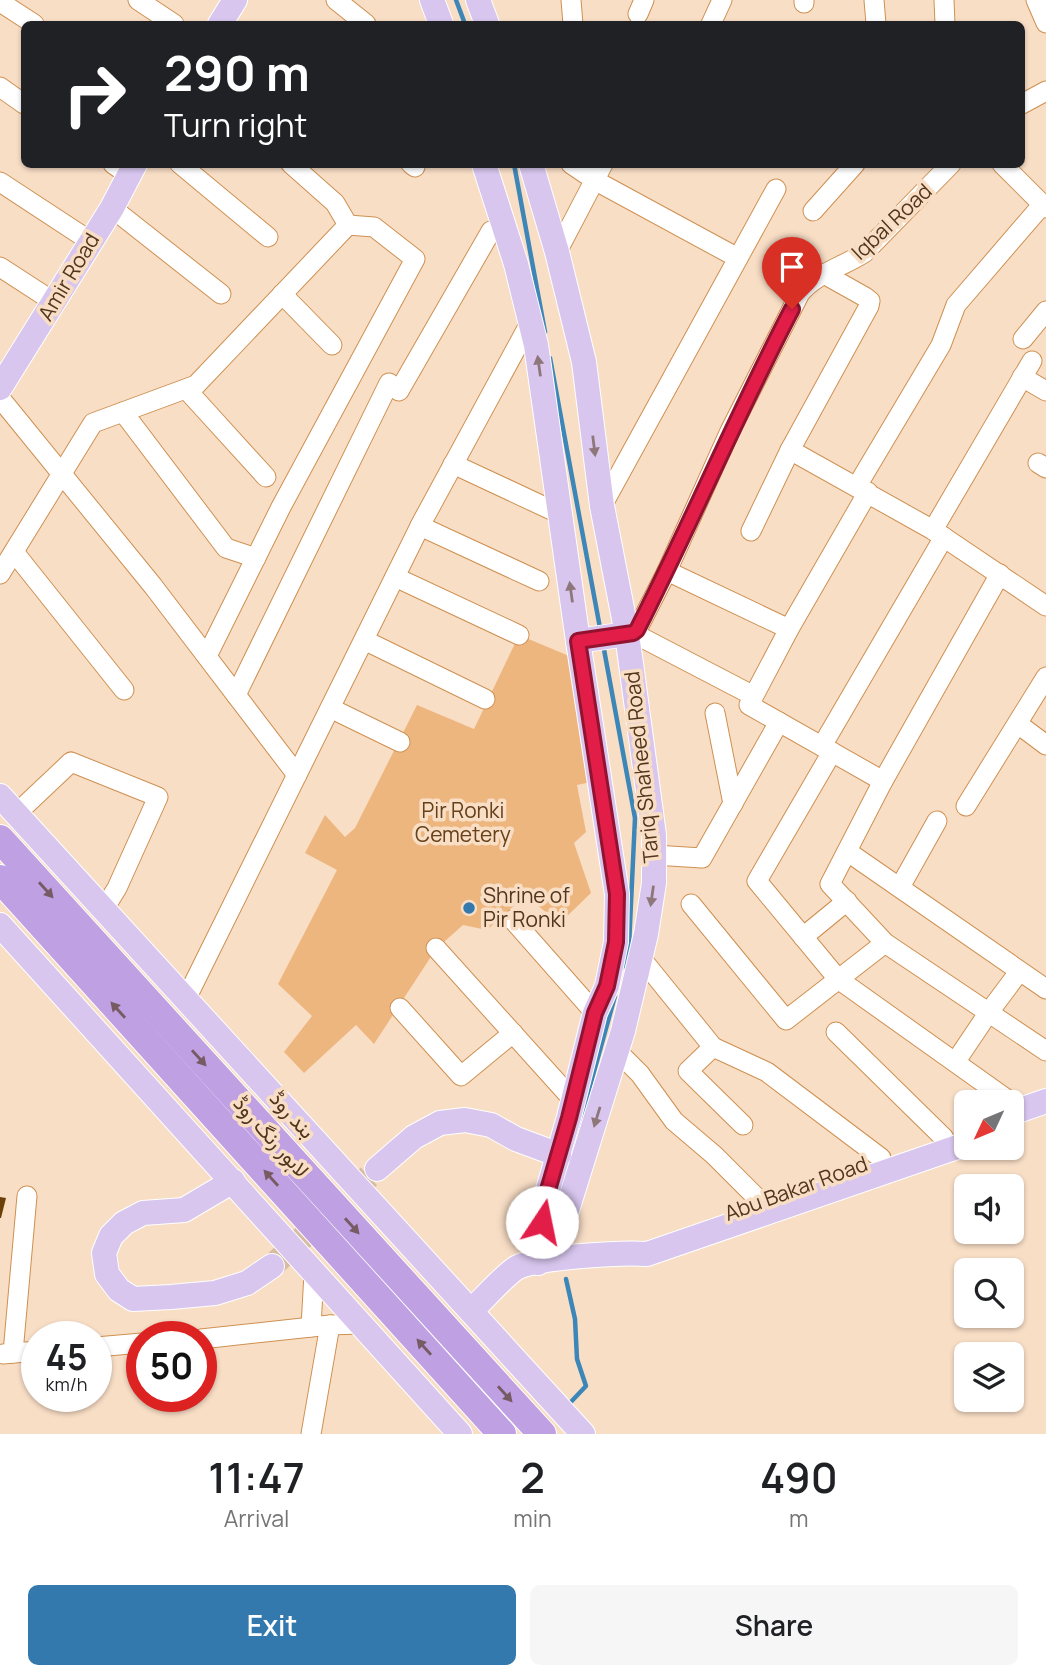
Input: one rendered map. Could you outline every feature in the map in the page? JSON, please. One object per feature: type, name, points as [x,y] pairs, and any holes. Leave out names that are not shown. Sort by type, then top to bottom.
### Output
[{"type":"highway","name":"لاہور رنگ روڈ","points":[[0,839],[542,1434]]},
{"type":"highway","name":"لاہور رنگ روڈ","points":[[0,879],[502,1434]]},
{"type":"main road","points":[[432,0],[440,21]]},
{"type":"main road","points":[[478,0],[486,21]]},
{"type":"main road","name":"Amir Road","points":[[0,388],[111,208],[126,168]]},
{"type":"main road","name":"Tariq Shaheed Road","points":[[485,168],[505,228],[536,345],[617,894],[616,942],[607,986],[595,1013],[541,1214],[547,1232],[538,1263]]},
{"type":"main road","name":"Tariq Shaheed Road","points":[[532,168],[557,252],[584,362],[602,506],[627,634],[654,835],[654,883],[640,958],[617,1051],[564,1220],[560,1226],[547,1232]]},
{"type":"main road","points":[[580,641],[627,634]]},
{"type":"main road","name":"بند روڈ","points":[[8,805],[583,1434]]},
{"type":"main road","points":[[0,925],[460,1434]]},
{"type":"main road","points":[[1024,1112],[1046,1101]]},
{"type":"main road","points":[[1024,1116],[1046,1115]]},
{"type":"main road","points":[[377,1168],[414,1137],[440,1123],[465,1121],[491,1125],[516,1139],[559,1155]]},
{"type":"main road","name":"Abu Bakar Road","points":[[629,1253],[645,1242],[881,1158],[954,1138]]},
{"type":"main road","name":"Abu Bakar Road","points":[[471,1311],[517,1268],[538,1263],[629,1253],[647,1254],[954,1139]]},
{"type":"main road","points":[[233,1181],[184,1210],[143,1213],[124,1223],[111,1236],[104,1253],[107,1274],[119,1290],[134,1299],[215,1293],[247,1283],[272,1266]]},
{"type":"street","points":[[138,0],[170,21]]},
{"type":"street","points":[[335,0],[362,21]]},
{"type":"street","points":[[571,0],[573,21]]},
{"type":"street","points":[[712,21],[722,0]]},
{"type":"street","points":[[874,0],[876,21]]},
{"type":"street","points":[[944,0],[945,21]]},
{"type":"street","points":[[1036,0],[1046,23]]},
{"type":"street","points":[[0,2],[29,21]]},
{"type":"street","points":[[0,87],[21,102]]},
{"type":"street","points":[[1025,102],[1046,91]]},
{"type":"street","points":[[185,168],[268,237]]},
{"type":"street","points":[[296,168],[335,202],[348,225]]},
{"type":"street","points":[[813,211],[851,168]]},
{"type":"street","name":"Iqbal Road","points":[[627,634],[667,571],[730,431],[792,309],[810,281],[848,264],[863,253],[947,168]]},
{"type":"street","points":[[883,781],[749,705],[941,345],[956,305],[1044,206],[1006,168]]},
{"type":"street","points":[[557,252],[599,173],[738,258]]},
{"type":"street","points":[[0,182],[90,241]]},
{"type":"street","points":[[602,506],[776,190]]},
{"type":"street","points":[[111,208],[220,294]]},
{"type":"street","points":[[0,574],[93,423],[196,385],[348,225]]},
{"type":"street","points":[[207,656],[415,259],[374,227],[348,225]]},
{"type":"street","points":[[236,695],[389,383],[399,391],[491,232],[505,228]]},
{"type":"street","points":[[0,267],[54,302]]},
{"type":"street","points":[[751,531],[790,450],[869,306],[870,301],[865,297],[824,274]]},
{"type":"street","points":[[282,294],[332,345]]},
{"type":"street","points":[[1023,339],[1046,311]]},
{"type":"street","points":[[186,999],[420,526],[531,321]]},
{"type":"street","points":[[987,1090],[956,1061],[838,979],[757,881],[1027,369],[1046,391]]},
{"type":"street","points":[[186,389],[266,477]]},
{"type":"street","points":[[0,398],[207,656],[297,775]]},
{"type":"street","points":[[123,412],[226,548],[256,558]]},
{"type":"street","points":[[790,450],[939,534],[1046,606]]},
{"type":"street","points":[[453,464],[560,514]]},
{"type":"street","points":[[420,526],[538,581]]},
{"type":"street","points":[[14,552],[124,690]]},
{"type":"street","points":[[667,571],[789,629]]},
{"type":"street","points":[[1000,574],[883,781],[830,884],[885,943],[1046,1051]]},
{"type":"street","points":[[395,577],[519,635]]},
{"type":"street","points":[[627,634],[752,695]]},
{"type":"street","points":[[364,640],[485,699]]},
{"type":"street","points":[[966,806],[1046,677]]},
{"type":"street","points":[[330,708],[400,742]]},
{"type":"street","points":[[715,713],[733,804]]},
{"type":"street","points":[[654,855],[702,858],[779,722]]},
{"type":"street","points":[[1018,724],[1046,745]]},
{"type":"street","points":[[8,805],[71,762],[158,797],[117,888],[104,909]]},
{"type":"street","points":[[900,887],[937,821]]},
{"type":"street","points":[[848,852],[1019,972],[1045,987]]},
{"type":"street","points":[[803,937],[847,901]]},
{"type":"street","points":[[691,904],[786,1020],[885,943]]},
{"type":"street","points":[[513,920],[595,1013]]},
{"type":"street","points":[[436,948],[573,1100]]},
{"type":"street","points":[[640,958],[713,1047],[767,1072],[881,1158]]},
{"type":"street","points":[[956,1061],[1019,972]]},
{"type":"street","points":[[400,1008],[461,1076],[513,1033]]},
{"type":"street","points":[[836,1031],[954,1133]]},
{"type":"street","points":[[713,1047],[688,1071],[743,1125]]},
{"type":"street","points":[[617,1051],[648,1083],[674,1121],[714,1155],[761,1202]]},
{"type":"street","points":[[6,1354],[27,1196]]},
{"type":"street","points":[[311,1434],[321,1326],[314,1273]]},
{"type":"street","points":[[217,1337],[360,1324]]},
{"type":"green space","name":"Pir Ronki Cemetery","points":[[519,635],[581,661],[600,780],[577,785],[586,832],[574,843],[591,893],[560,923],[525,896],[487,930],[463,925],[436,949],[374,1044],[356,1025],[304,1073],[284,1052],[312,1016],[278,984],[337,870],[305,853],[325,815],[345,837],[355,828],[417,705],[474,729]]},
{"type":"building","points":[[0,1197],[6,1198],[1,1218],[0,1218]]},
{"type":"waterway","points":[[456,0],[464,21]]},
{"type":"waterway","points":[[515,168],[545,332]]},
{"type":"waterway","points":[[550,358],[600,628]]},
{"type":"waterway","points":[[603,644],[635,818],[629,946],[623,967]]},
{"type":"waterway","points":[[567,1169],[615,996]]},
{"type":"waterway","points":[[566,1279],[575,1319],[577,1359],[586,1386],[568,1405]]},
{"type":"tunnel","points":[[272,1266],[377,1169]]},
{"type":"place","name":"Shrine of Pir Ronki","points":[[469,908]]},
{"type":"route","points":[[542,1222],[541,1214],[569,1118],[595,1013],[607,986],[616,942],[617,894],[578,641],[633,633],[637,630],[667,571],[730,431],[792,309]]}]
